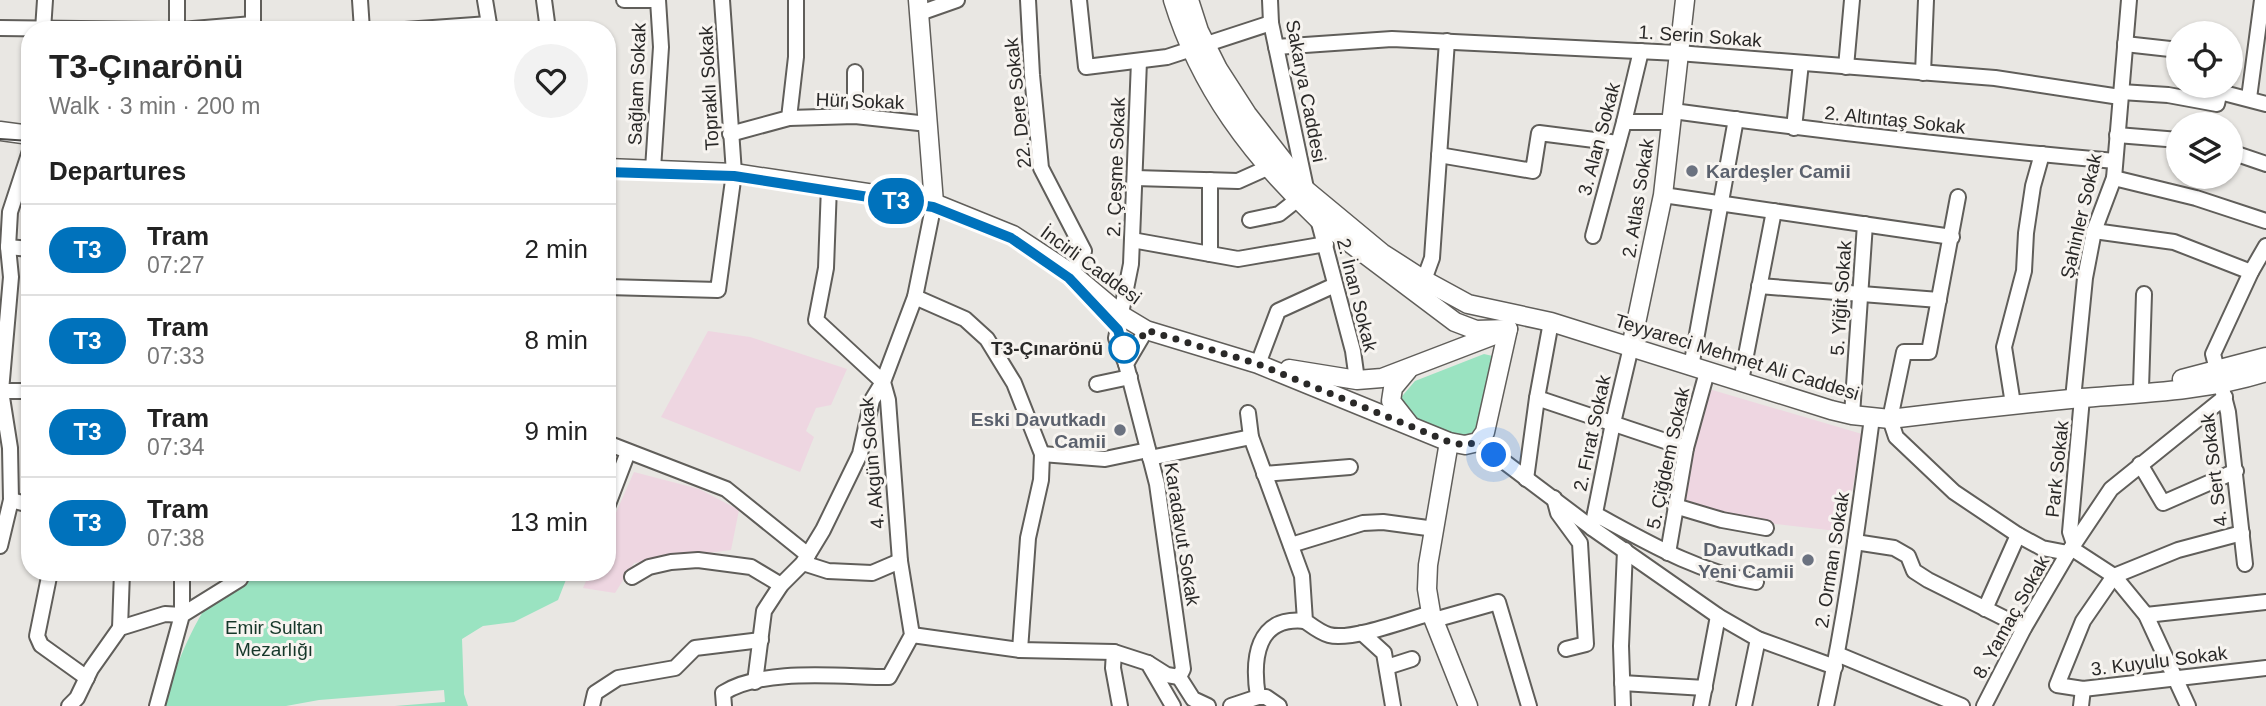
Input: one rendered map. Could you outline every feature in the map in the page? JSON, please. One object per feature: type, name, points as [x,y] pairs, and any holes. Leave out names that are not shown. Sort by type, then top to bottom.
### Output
[{"type":"main road","points":[[1173,0],[1198,48],[1220,104],[1266,168],[1302,195]]},
{"type":"main road","points":[[1189,0],[1198,48],[1247,114],[1318,219],[1455,322],[1476,330],[1508,330]]},
{"type":"main road","name":"2. Atlas Sokak","points":[[1631,347],[1662,195],[1685,0]]},
{"type":"main road","points":[[919,7],[934,203]]},
{"type":"main road","points":[[0,131],[21,134]]},
{"type":"main road","name":"İncirli Caddesi","points":[[616,167],[734,173],[934,203],[1013,235],[1072,273],[1121,315],[1146,330],[1258,364]]},
{"type":"main road","name":"Teyyareci Mehmet Ali Caddesi","points":[[1302,195],[1382,253],[1468,304],[1551,322],[1699,370],[1852,415],[1891,419],[2221,384],[2266,372]]},
{"type":"main road","points":[[1493,311],[1508,330]]},
{"type":"main road","points":[[1258,364],[1357,380],[1382,378],[1532,319]]},
{"type":"main road","points":[[1448,353],[1457,334],[1455,322]]},
{"type":"main road","points":[[1258,364],[1414,429],[1465,445],[1478,442],[1485,432],[1508,330]]},
{"type":"main road","name":"Teyyareci Mehmet Ali Caddesi","points":[[2085,398],[2141,388],[2221,384],[2266,357]]},
{"type":"main road","points":[[1410,367],[1393,388],[1391,401],[1414,429]]},
{"type":"main road","points":[[1449,442],[1428,565],[1427,589],[1433,616],[1468,706]]},
{"type":"street","points":[[44,21],[46,0]]},
{"type":"street","points":[[177,0],[178,21]]},
{"type":"street","points":[[253,0],[253,21]]},
{"type":"street","points":[[360,0],[361,21]]},
{"type":"street","points":[[485,0],[488,21]]},
{"type":"street","points":[[544,0],[547,21]]},
{"type":"street","points":[[624,0],[658,0]]},
{"type":"street","name":"Sağlam Sokak","points":[[653,169],[661,47],[658,0]]},
{"type":"street","name":"Topraklı Sokak","points":[[616,287],[718,290],[734,173],[722,0]]},
{"type":"street","points":[[789,118],[796,57],[796,0]]},
{"type":"street","points":[[919,7],[957,0]]},
{"type":"street","name":"22. Dere Sokak","points":[[1028,0],[1041,168],[1084,251],[1072,273]]},
{"type":"street","points":[[1079,0],[1086,67],[1139,61],[1198,48],[1271,23]]},
{"type":"street","name":"Sakarya Caddesi","points":[[1270,0],[1271,23],[1302,195]]},
{"type":"street","points":[[1846,67],[1852,0]]},
{"type":"street","points":[[1923,73],[1926,0]]},
{"type":"street","name":"Şahinler Sokak","points":[[2085,398],[2085,278],[2094,231],[2114,177],[2129,0]]},
{"type":"street","points":[[2249,98],[2262,0]]},
{"type":"street","points":[[0,28],[21,28]]},
{"type":"street","name":"1. Serin Sokak","points":[[1276,47],[1392,39],[1641,51],[1995,78],[2121,95],[2166,95]]},
{"type":"street","points":[[1424,280],[1432,258],[1447,41]]},
{"type":"street","points":[[2125,44],[2166,49]]},
{"type":"street","name":"3. Alan Sokak","points":[[1593,236],[1641,51]]},
{"type":"street","name":"2. Çeşme Sokak","points":[[1121,315],[1131,264],[1139,61]]},
{"type":"street","points":[[1794,128],[1801,63]]},
{"type":"street","points":[[855,72],[855,116]]},
{"type":"street","points":[[2243,96],[2266,104]]},
{"type":"street","name":"1. Serin Sokak","points":[[2184,98],[2217,104],[2217,98]]},
{"type":"street","name":"Hür Sokak","points":[[730,134],[789,118],[855,116],[928,124]]},
{"type":"street","name":"2. Altıntaş Sokak","points":[[1624,122],[1672,116],[1736,120],[2115,161]]},
{"type":"street","name":"5. Çiğdem Sokak","points":[[1668,553],[1699,370],[1719,203],[1736,120]]},
{"type":"street","points":[[1439,155],[1533,171],[1539,133],[1618,143]]},
{"type":"street","points":[[2117,135],[2166,139]]},
{"type":"street","points":[[2013,404],[2004,347],[2024,271],[2033,187],[2042,155]]},
{"type":"street","points":[[2243,156],[2266,164]]},
{"type":"street","points":[[1135,178],[1238,181],[1266,168]]},
{"type":"street","points":[[0,546],[2,525],[11,500],[10,448],[1,391],[11,277],[5,211],[21,173]]},
{"type":"street","points":[[2114,177],[2196,198],[2266,221]]},
{"type":"street","points":[[1210,180],[1210,254]]},
{"type":"street","points":[[755,681],[764,611],[781,585],[806,559],[823,530],[859,454],[872,400],[883,382],[816,320],[826,268],[829,187]]},
{"type":"street","points":[[1250,220],[1279,214],[1302,195]]},
{"type":"street","points":[[1662,195],[1952,237]]},
{"type":"street","points":[[1958,197],[1929,352],[1904,352],[1891,419],[1896,437],[1954,492],[2018,535],[2042,548],[2071,548],[2114,576],[2146,615],[2188,706]]},
{"type":"street","name":"4. Akgün Sokak","points":[[912,635],[900,561],[888,400],[883,382],[915,297],[934,203]]},
{"type":"street","points":[[1741,382],[1774,211]]},
{"type":"street","name":"2. İnan Sokak","points":[[1318,219],[1353,351],[1357,380]]},
{"type":"street","name":"5. Yiğit Sokak","points":[[1852,415],[1865,224]]},
{"type":"street","points":[[2094,231],[2174,242],[2250,272]]},
{"type":"street","points":[[1132,240],[1238,259],[1326,244]]},
{"type":"street","name":"4. Sert Sokak","points":[[2245,564],[2236,471],[2213,354],[2250,272],[2266,246]]},
{"type":"street","points":[[8,247],[21,248]]},
{"type":"street","points":[[1258,364],[1278,311],[1335,285]]},
{"type":"street","points":[[1759,286],[1939,300]]},
{"type":"street","points":[[2141,388],[2144,294]]},
{"type":"street","points":[[915,297],[965,319],[986,339],[1014,383],[1042,454],[1041,480],[1028,538],[1020,650]]},
{"type":"street","name":"Karadavut Sokak","points":[[1121,315],[1116,338],[1128,370],[1157,484],[1183,669],[1179,677]]},
{"type":"street","points":[[1526,479],[1551,322]]},
{"type":"street","points":[[1097,384],[1128,370],[1146,330]]},
{"type":"street","name":"2. Fırat Sokak","points":[[1594,521],[1612,423],[1631,347]]},
{"type":"street","name":"8. Yamaç Sokak","points":[[1984,706],[2024,628],[2071,548],[2111,489],[2221,384]]},
{"type":"street","points":[[1,391],[21,391]]},
{"type":"street","points":[[1537,398],[1686,448]]},
{"type":"street","name":"Park Sokak","points":[[2071,548],[2070,532],[2085,398]]},
{"type":"street","points":[[1248,413],[1251,437],[1302,576],[1305,621]]},
{"type":"street","name":"2. Orman Sokak","points":[[1826,706],[1855,542],[1872,418]]},
{"type":"street","points":[[1042,454],[1105,458],[1149,454],[1251,437]]},
{"type":"street","points":[[1478,442],[1526,479],[1594,521],[1726,577],[1756,582]]},
{"type":"street","points":[[616,447],[726,489],[806,559],[828,571],[872,573],[900,561]]},
{"type":"street","points":[[616,483],[628,452]]},
{"type":"street","points":[[2140,464],[2163,503],[2236,471]]},
{"type":"street","points":[[1265,474],[1350,467]]},
{"type":"street","points":[[1554,498],[1558,513],[1580,543],[1586,644],[1566,649]]},
{"type":"street","points":[[11,500],[21,503]]},
{"type":"street","points":[[1675,506],[1722,520],[1766,528]]},
{"type":"street","points":[[1594,521],[1625,550],[1718,616],[1758,639],[1836,660],[1934,700],[1962,706]]},
{"type":"street","points":[[1291,545],[1363,523],[1383,522],[1435,529]]},
{"type":"street","points":[[2114,576],[2178,550],[2242,533]]},
{"type":"street","points":[[1985,609],[2018,535]]},
{"type":"street","points":[[1855,542],[1894,548],[1908,556],[1914,571],[2024,628]]},
{"type":"street","points":[[1622,706],[1621,646],[1625,550]]},
{"type":"street","points":[[632,577],[649,567],[698,560],[751,567],[781,585]]},
{"type":"street","name":"3. Kuyulu Sokak","points":[[2114,576],[2083,621],[2057,685],[2084,689],[2266,668]]},
{"type":"street","points":[[48,581],[37,636],[41,645],[87,678]]},
{"type":"street","points":[[69,706],[77,698],[120,628],[122,581]]},
{"type":"street","points":[[157,706],[182,615],[182,581]]},
{"type":"street","points":[[120,628],[165,614],[182,615],[237,581]]},
{"type":"street","points":[[1258,697],[1255,678],[1257,650],[1272,627],[1290,620],[1305,621],[1329,635],[1362,633],[1498,602],[1529,706]]},
{"type":"street","points":[[2146,615],[2266,602]]},
{"type":"street","points":[[1701,706],[1718,616]]},
{"type":"street","points":[[1362,633],[1384,653],[1393,706]]},
{"type":"street","points":[[724,706],[723,693],[736,685],[755,681],[784,677],[889,677],[912,635],[1020,650],[1114,652],[1149,663],[1167,675],[1179,677],[1194,699],[1208,706]]},
{"type":"street","points":[[1744,706],[1758,639]]},
{"type":"street","points":[[592,706],[595,693],[618,678],[675,668],[695,648],[761,640]]},
{"type":"street","points":[[1114,652],[1113,668],[1120,706]]},
{"type":"street","points":[[1387,667],[1412,659]]},
{"type":"street","points":[[1149,663],[1173,706]]},
{"type":"street","points":[[1622,683],[1705,688]]},
{"type":"street","points":[[2081,706],[2084,689]]},
{"type":"street","points":[[1231,706],[1266,696],[1279,706]]},
{"type":"shaded area","points":[[708,331],[750,337],[847,369],[831,405],[816,408],[806,431],[814,437],[800,472],[661,417]]},
{"type":"shaded area","points":[[1709,389],[1862,434],[1845,532],[1766,523],[1680,503]]},
{"type":"shaded area","points":[[634,472],[699,489],[739,510],[731,550],[634,563],[615,593],[583,588],[586,581],[616,581],[616,513]]},
{"type":"green space","points":[[1484,354],[1497,357],[1481,428],[1472,434],[1455,437],[1411,423],[1398,401],[1415,381]]},
{"type":"green space","name":"Emir Sultan Mezarlığı","points":[[225,581],[565,581],[558,600],[514,622],[483,626],[462,639],[464,694],[468,706],[395,706],[445,702],[444,690],[319,700],[286,706],[162,706],[182,653],[199,618]]},
{"type":"tram line","points":[[0,139],[21,140]]},
{"type":"tram line","points":[[616,172],[734,176],[933,207],[1011,238],[1069,277],[1118,330],[1126,356]]},
{"type":"tram line","name":"T3","points":[[616,172],[734,176],[933,207],[972,221],[1011,238],[1069,278],[1118,330],[1126,356]]},
{"type":"place","name":"Kardeşler Camii","points":[[1692,171]]},
{"type":"place","name":"T3-Çınarönü","points":[[1124,348]]},
{"type":"place","name":"Eski Davutkadı Camii","points":[[1120,430]]},
{"type":"place","name":"Davutkadı Yeni Camii","points":[[1808,560]]},
{"type":"route","points":[[1124,348],[1136,347],[1146,330],[1258,364],[1449,442],[1465,445],[1478,442],[1494,455]]}]
